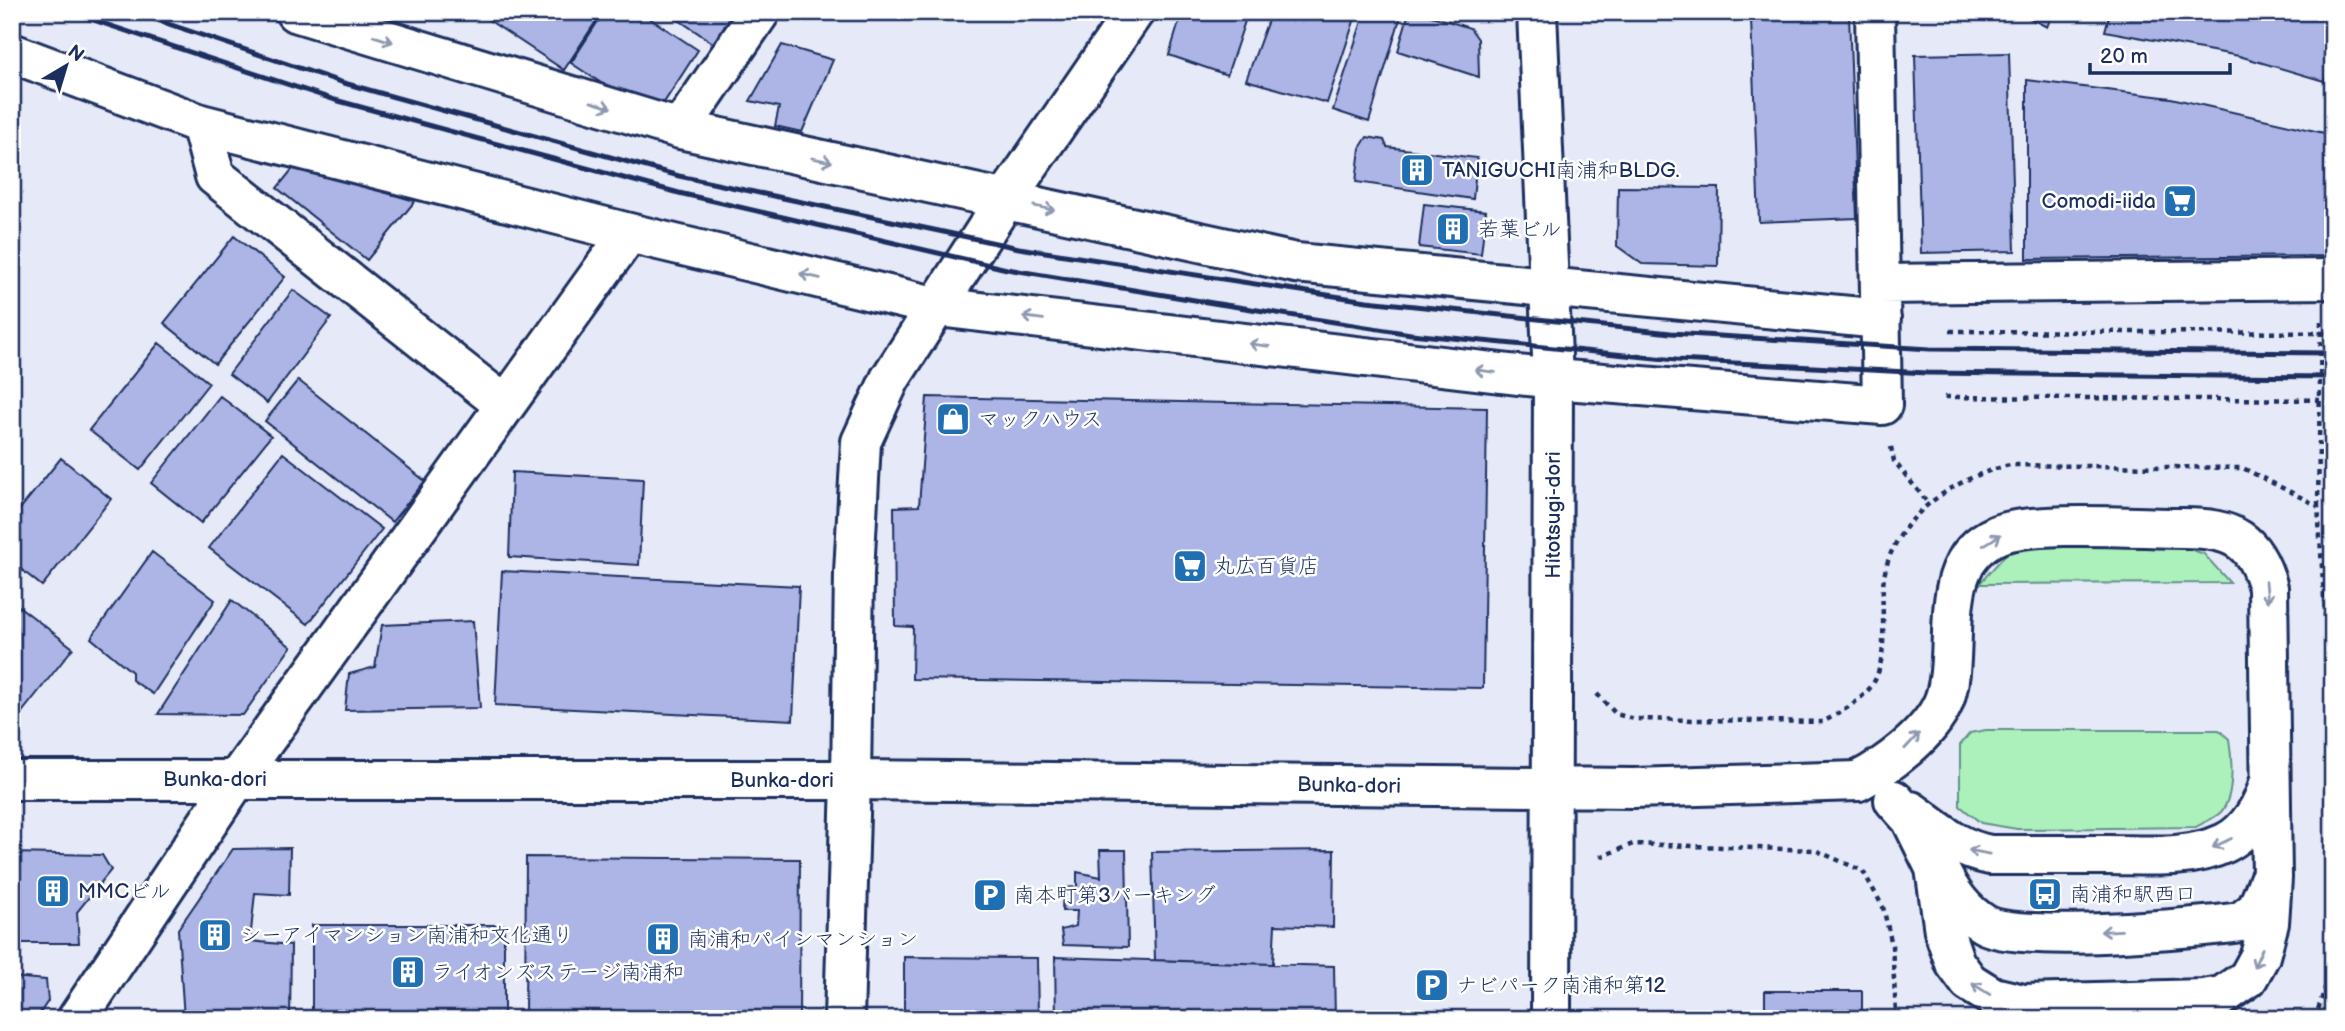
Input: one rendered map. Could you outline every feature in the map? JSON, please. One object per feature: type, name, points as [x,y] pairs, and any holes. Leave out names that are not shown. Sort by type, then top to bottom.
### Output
[{"type":"street","points":[[295,12],[680,129],[1296,263],[1547,285],[1593,293],[1881,302],[2327,280]]},
{"type":"street","points":[[680,129],[760,12]]},
{"type":"street","points":[[844,1019],[852,780],[854,573],[861,442],[890,379],[1005,200],[1134,12]]},
{"type":"street","name":"Hitotsugi-dori","points":[[1537,12],[1553,379],[1552,1019]]},
{"type":"street","points":[[12,53],[201,124],[629,233],[937,307],[1553,379],[1882,405],[1875,12]]},
{"type":"street","points":[[201,124],[215,176],[505,405]]},
{"type":"street","points":[[78,1019],[237,779],[629,233]]},
{"type":"street","points":[[1858,781],[1887,765],[1941,707],[1951,680],[1953,597],[1974,552],[1996,536],[2026,528],[2196,528],[2235,536],[2248,545],[2258,558],[2268,588],[2273,867],[2269,923],[2260,956],[2248,978],[2222,996],[2203,999],[2023,1004],[1993,997],[1969,982],[1955,963],[1944,931],[1935,868],[1911,819],[1894,800]]},
{"type":"street","points":[[1858,781],[1894,800],[1952,843],[1971,851],[1990,855],[2168,855],[2202,851],[2227,843],[2245,827],[2258,810],[2266,794],[2272,770]]},
{"type":"street","name":"Bunka-dori","points":[[12,780],[852,780],[1633,788],[1858,781]]},
{"type":"street","points":[[1894,800],[1916,820],[1954,896],[1985,925],[2001,931],[2050,934],[2241,922],[2257,908],[2273,867]]},
{"type":"path","points":[[2327,280],[2318,506],[2333,736]]},
{"type":"path","points":[[1950,331],[2333,333]]},
{"type":"path","points":[[1945,397],[2333,400]]},
{"type":"path","points":[[1882,405],[1894,461],[1928,503]]},
{"type":"path","points":[[1591,684],[1616,714],[1634,719],[1823,722],[1849,707],[1875,680],[1882,655],[1883,584],[1892,554],[1907,526],[1928,503],[1980,472],[2010,465],[2244,468],[2318,506]]},
{"type":"path","points":[[1600,857],[1633,844],[1815,850],[1863,872],[1883,907],[1892,945],[1896,1013],[1900,1019]]},
{"type":"path","points":[[2315,1019],[2333,964]]},
{"type":"green space","points":[[2030,545],[2184,547],[2204,554],[2230,583],[1979,584],[2007,553]]},
{"type":"green space","points":[[1986,730],[2219,730],[2229,739],[2229,797],[2221,812],[2196,827],[2017,829],[1981,823],[1960,806],[1960,745],[1970,733]]},
{"type":"building","points":[[483,12],[602,12],[564,70],[481,15]]},
{"type":"building","points":[[604,12],[640,12],[698,50],[654,118],[571,63]]},
{"type":"building","points":[[667,12],[734,12],[713,43]]},
{"type":"building","points":[[1189,12],[1248,12],[1227,75],[1169,55],[1180,19],[1186,21]]},
{"type":"building","points":[[1271,12],[1357,12],[1327,103],[1246,80]]},
{"type":"building","points":[[1365,12],[1402,12],[1369,122],[1333,110]]},
{"type":"building","points":[[1409,12],[1419,12],[1470,28],[1478,39],[1479,77],[1398,51]]},
{"type":"building","points":[[2018,12],[2053,12],[2047,27]]},
{"type":"building","points":[[2110,12],[2333,12],[2333,60],[2324,81],[2239,56],[2105,31]]},
{"type":"building","points":[[1849,16],[1857,218],[1759,222],[1751,19]]},
{"type":"building","points":[[782,45],[833,60],[802,132],[775,126],[779,107],[750,101]]},
{"type":"building","points":[[2009,53],[2015,251],[1921,253],[1915,55]]},
{"type":"building","name":"Comodi-iida","points":[[2027,80],[2171,98],[2324,133],[2333,146],[2333,256],[2027,259]]},
{"type":"building","name":"TANIGUCHI南浦和BLDG.","points":[[1367,137],[1384,140],[1387,147],[1477,158],[1473,199],[1356,182],[1360,148]]},
{"type":"building","points":[[295,166],[415,201],[367,260],[277,188]]},
{"type":"building","points":[[1618,187],[1719,188],[1718,266],[1642,264],[1617,246]]},
{"type":"building","name":"若葉ビル","points":[[1424,204],[1486,211],[1481,254],[1419,247]]},
{"type":"building","points":[[234,236],[285,277],[215,364],[164,323]]},
{"type":"building","points":[[293,290],[331,318],[267,403],[229,374]]},
{"type":"building","points":[[159,343],[209,383],[140,470],[89,430]]},
{"type":"building","points":[[298,380],[425,481],[392,522],[265,421]]},
{"type":"building","points":[[220,396],[271,436],[201,523],[151,483]]},
{"type":"building","name":"丸広百貨店","points":[[927,397],[1487,408],[1483,688],[912,679],[913,627],[895,626],[894,507],[919,506]]},
{"type":"building","points":[[283,453],[382,529],[308,624],[209,548]]},
{"type":"building","points":[[61,458],[111,499],[42,586],[12,562],[12,519]]},
{"type":"building","points":[[512,472],[643,479],[639,565],[509,557]]},
{"type":"building","points":[[152,552],[215,600],[153,694],[132,680],[132,672],[91,638]]},
{"type":"building","points":[[502,571],[799,586],[793,720],[495,705]]},
{"type":"building","points":[[232,600],[291,647],[243,715],[158,714]]},
{"type":"building","points":[[12,601],[73,648],[19,716],[12,716]]},
{"type":"building","points":[[473,621],[480,708],[345,710],[349,674],[375,667],[382,625]]},
{"type":"building","name":"シーアイマンション南浦和文化通り","points":[[290,848],[289,895],[255,893],[250,941],[291,945],[290,1019],[184,1019],[178,929],[233,849]]},
{"type":"building","points":[[1100,850],[1126,850],[1128,947],[1063,945],[1061,930],[1076,926],[1077,911],[1062,911],[1063,888],[1077,887],[1077,872],[1101,877]]},
{"type":"building","points":[[1334,850],[1333,927],[1275,925],[1273,964],[1155,960],[1152,852]]},
{"type":"building","name":"MMCビル","points":[[12,853],[102,855],[111,870],[77,912],[79,943],[12,943]]},
{"type":"building","name":"南浦和パインマンション","points":[[526,857],[800,859],[799,1019],[525,1019]]},
{"type":"building","name":"ライオンズステージ南浦和","points":[[312,925],[504,925],[504,1019],[312,1019]]},
{"type":"building","points":[[904,957],[1037,958],[1038,1019],[904,1019]]},
{"type":"building","points":[[1055,957],[1334,966],[1335,1019],[1056,1019]]},
{"type":"building","points":[[12,977],[46,980],[48,1001],[36,1019],[12,1019]]},
{"type":"building","points":[[1765,991],[1862,991],[1862,1019],[1765,1019]]},
{"type":"railway","points":[[69,12],[335,100],[679,193],[1007,269],[1219,304],[1411,334],[1676,360],[1927,373],[2333,377]]},
{"type":"railway","points":[[133,12],[344,83],[679,176],[1019,248],[1367,301],[1671,333],[1930,349],[2333,353]]},
{"type":"place","name":"TANIGUCHI南浦和BLDG.","points":[[1417,170]]},
{"type":"place","name":"Comodi-iida","points":[[2180,201]]},
{"type":"place","name":"若葉ビル","points":[[1453,229]]},
{"type":"place","name":"マックハウス","points":[[953,419]]},
{"type":"place","name":"丸広百貨店","points":[[1190,566]]},
{"type":"place","name":"MMCビル","points":[[53,891]]},
{"type":"place","name":"南浦和駅西口","points":[[2045,894]]},
{"type":"place","name":"南本町第3パーキング","points":[[990,895]]},
{"type":"place","name":"シーアイマンション南浦和文化通り","points":[[215,935]]},
{"type":"place","name":"南浦和パインマンション","points":[[663,939]]},
{"type":"place","name":"ライオンズステージ南浦和","points":[[408,972]]},
{"type":"place","name":"ナビパーク南浦和第12","points":[[1432,985]]}]
